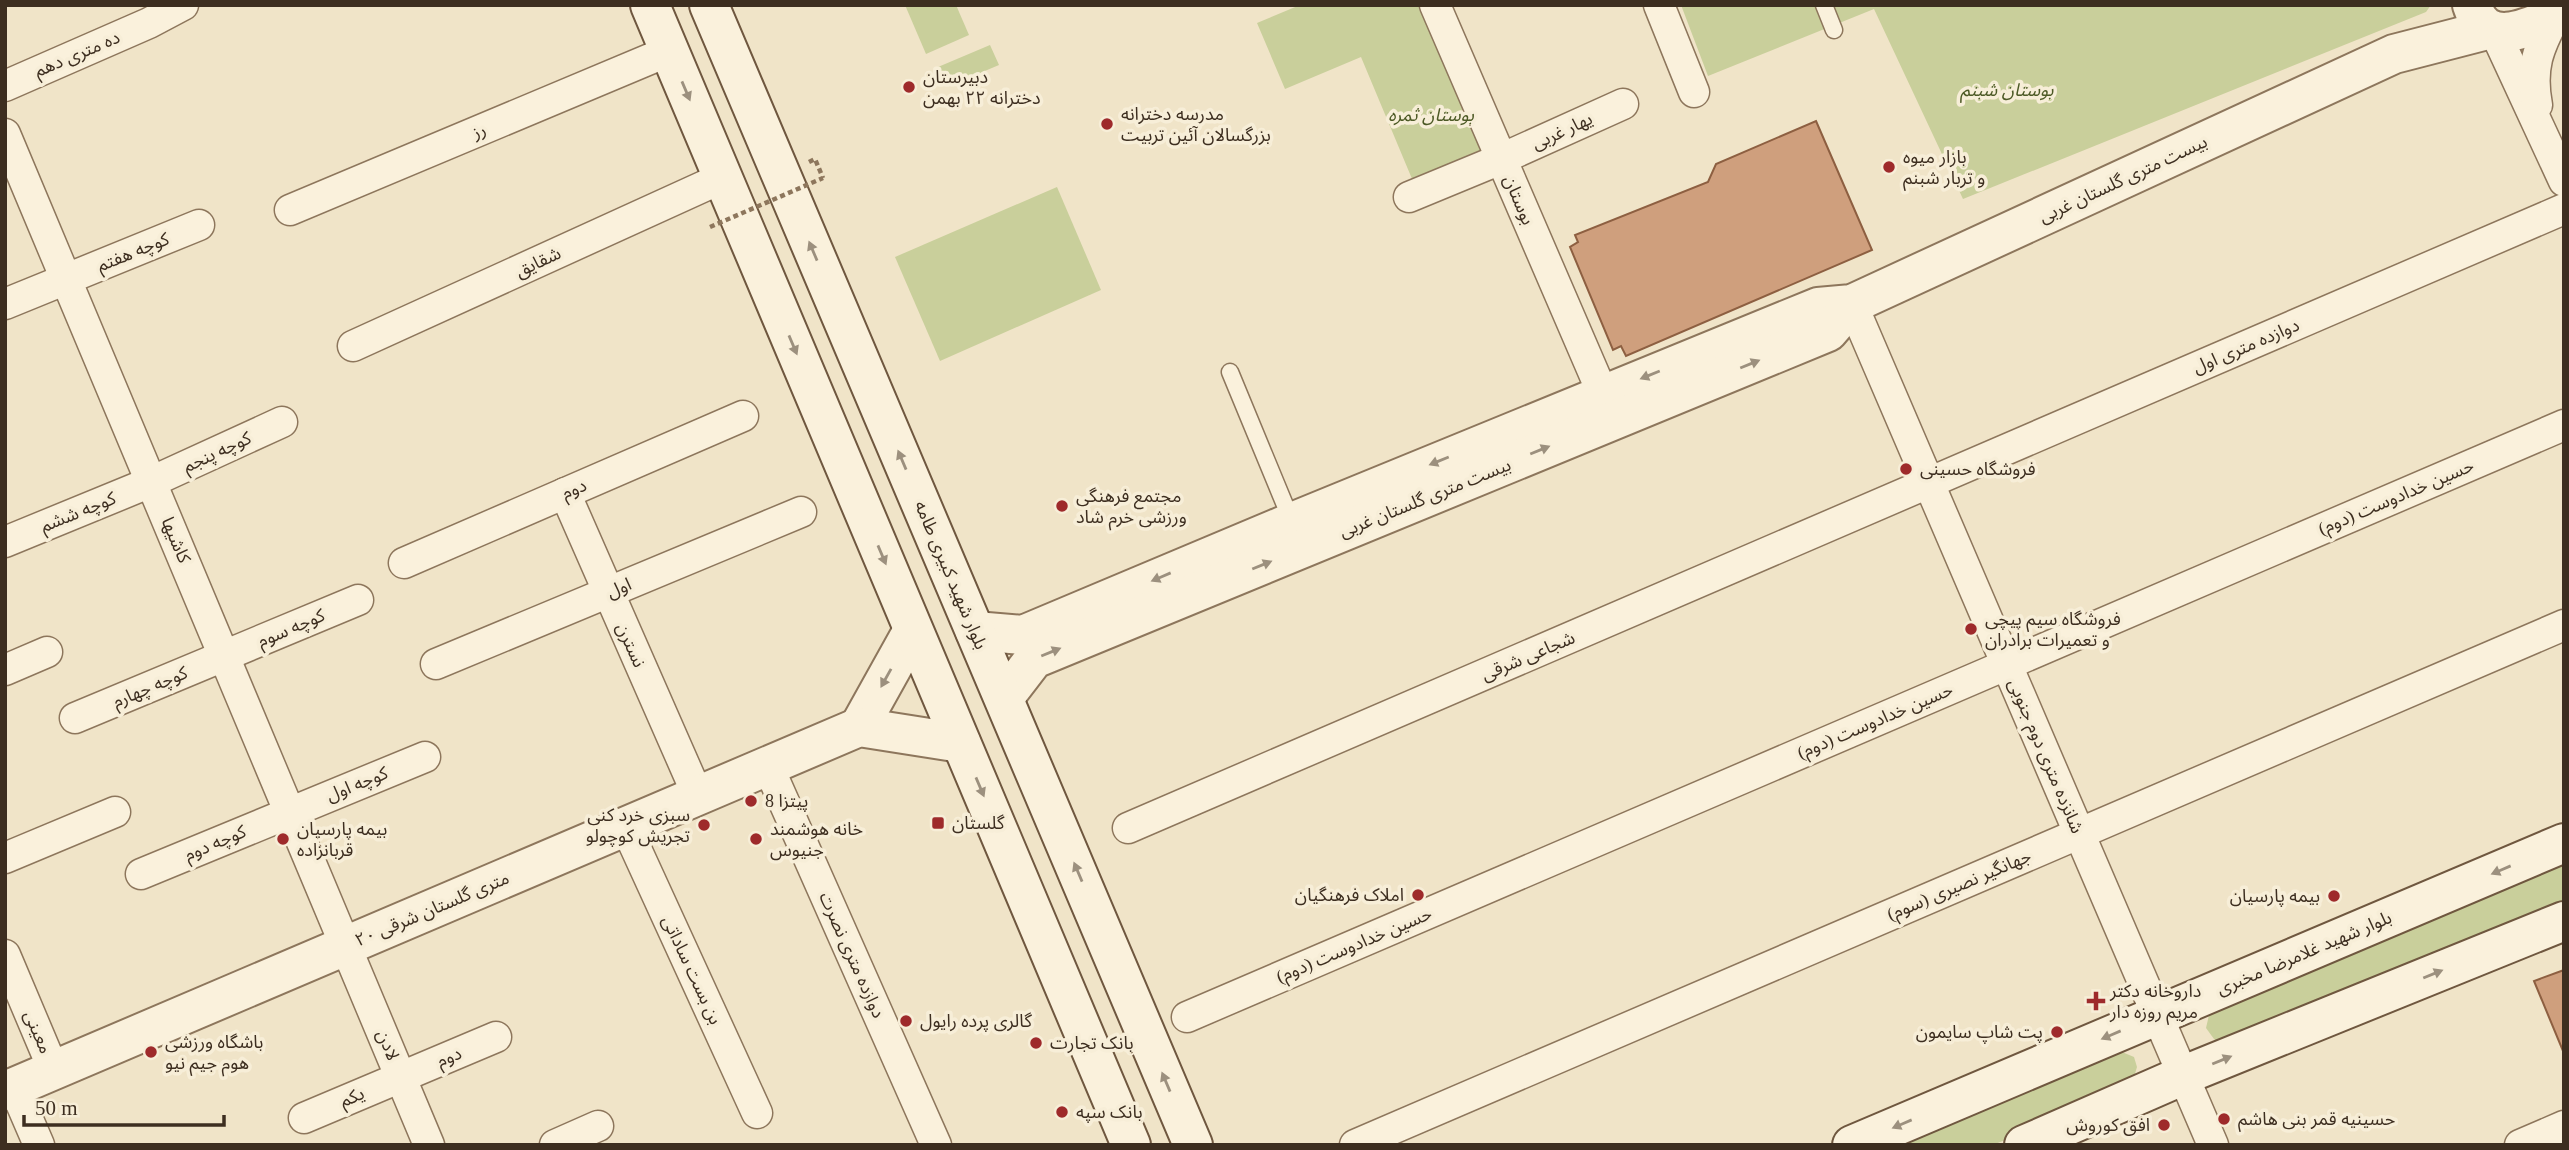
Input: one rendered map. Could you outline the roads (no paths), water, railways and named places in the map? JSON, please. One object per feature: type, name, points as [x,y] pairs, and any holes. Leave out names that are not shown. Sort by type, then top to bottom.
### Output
[{"type":"main road","points":[[650,5],[1131,1145]]},
{"type":"main road","name":"بلوار شهید کبیری طامه","points":[[709,5],[1193,1145]]},
{"type":"main road","points":[[2395,54],[2456,5]]},
{"type":"main road","points":[[2395,54],[2485,23],[2530,26],[2560,14]]},
{"type":"main road","name":"بیست متری گلستان غربی","points":[[1003,698],[1034,659],[1608,407],[1818,307],[1852,304],[2395,54]]},
{"type":"main road","name":"بیست متری گلستان غربی","points":[[975,631],[1023,635],[1292,522],[1608,407]]},
{"type":"main road","points":[[914,630],[859,727],[961,743]]},
{"type":"main road","name":"۲۰ متری گلستان شرقی","points":[[10,1089],[859,727]]},
{"type":"main road","name":"بلوار شهید غلامرضا مخبری","points":[[1852,1145],[2564,843]]},
{"type":"main road","points":[[2024,1145],[2184,1075],[2564,921]]},
{"type":"street","name":"ده متری دهم","points":[[5,86],[146,14],[183,5]]},
{"type":"street","name":"بوستان","points":[[1435,5],[1608,407]]},
{"type":"street","points":[[1659,5],[1694,92]]},
{"type":"street","points":[[2542,130],[2534,68],[2542,40],[2560,14]]},
{"type":"street","points":[[2485,23],[2542,130],[2564,181]]},
{"type":"street","name":"رز","points":[[290,210],[669,51]]},
{"type":"street","name":"یهار غربی","points":[[1409,197],[1623,104]]},
{"type":"street","name":"کاشیها","points":[[5,134],[346,946]]},
{"type":"street","name":"شقایق","points":[[354,346],[722,178]]},
{"type":"street","name":"دوازده متری اول","points":[[1928,483],[2564,209]]},
{"type":"street","name":"کوچه هفتم","points":[[5,304],[199,225]]},
{"type":"street","name":"شانزده متری دوم جنوبی","points":[[1852,304],[2213,1145]]},
{"type":"street","name":"دوم","points":[[404,563],[743,416]]},
{"type":"street","name":"کوچه پنجم","points":[[152,482],[282,422]]},
{"type":"street","name":"حسین خدادوست (دوم)","points":[[1187,1017],[2564,425]]},
{"type":"street","name":"کوچه ششم","points":[[5,542],[152,482]]},
{"type":"street","name":"شجاعی شرقی","points":[[1128,828],[1928,483]]},
{"type":"street","name":"نسترن","points":[[565,493],[698,796]]},
{"type":"street","name":"اول","points":[[436,664],[801,512]]},
{"type":"street","name":"کوچه سوم","points":[[225,656],[358,600]]},
{"type":"street","name":"جهانگیر نصیری (سوم)","points":[[1355,1145],[2564,625]]},
{"type":"street","points":[[5,670],[47,652]]},
{"type":"street","name":"کوچه چهارم","points":[[75,718],[225,656]]},
{"type":"street","name":"کوچه اول","points":[[290,811],[425,757]]},
{"type":"street","name":"دوازده متری نصرت","points":[[768,766],[936,1145]]},
{"type":"street","name":"کوچه دوم","points":[[141,874],[290,811]]},
{"type":"street","points":[[5,858],[115,812]]},
{"type":"street","name":"بن بست ساداتی","points":[[626,827],[757,1113]]},
{"type":"street","name":"لادن","points":[[346,946],[429,1145]]},
{"type":"street","name":"معینی","points":[[5,955],[54,1070]]},
{"type":"street","name":"دوم","points":[[401,1077],[496,1037]]},
{"type":"street","name":"یکم","points":[[304,1118],[401,1077]]},
{"type":"street","points":[[10,1089],[39,1145]]},
{"type":"street","points":[[555,1145],[598,1126]]},
{"type":"street","points":[[2520,1145],[2564,1126]]},
{"type":"lane","points":[[1824,5],[1834,30]]},
{"type":"lane","points":[[1230,372],[1292,522]]},
{"type":"place","name":"دبیرستان دخترانه ۲۲ بهمن","points":[[909,87]]},
{"type":"place","name":"مدرسه دخترانه بزرگسالان آئین تربیت","points":[[1107,124]]},
{"type":"place","name":"بازار میوه و تربار شبنم","points":[[1889,167]]},
{"type":"place","name":"فروشگاه حسینی","points":[[1906,469]]},
{"type":"place","name":"مجتمع فرهنگی ورزشی خرم شاد","points":[[1062,506]]},
{"type":"place","name":"فروشگاه سیم پیچی و تعمیرات برادران","points":[[1971,629]]},
{"type":"place","name":"پیتزا 8","points":[[751,801]]},
{"type":"place","name":"گلستان","points":[[938,823]]},
{"type":"place","name":"سبزی خرد کنی تجریش کوچولو","points":[[704,825]]},
{"type":"place","name":"بیمه پارسیان قربانزاده","points":[[283,839]]},
{"type":"place","name":"خانه هوشمند جنیوس","points":[[756,839]]},
{"type":"place","name":"املاک فرهنگیان","points":[[1418,895]]},
{"type":"place","name":"بیمه پارسیان","points":[[2334,896]]},
{"type":"place","name":"داروخانه دکتر مریم روزه دار","points":[[2096,1001]]},
{"type":"place","name":"گالری پرده رایول","points":[[906,1021]]},
{"type":"place","name":"پت شاپ سایمون","points":[[2057,1032]]},
{"type":"place","name":"بانک تجارت","points":[[1036,1043]]},
{"type":"place","name":"باشگاه ورزشی هوم جیم نیو","points":[[151,1052]]},
{"type":"place","name":"بانک سپه","points":[[1062,1112]]},
{"type":"place","name":"حسینیه قمر بنی هاشم","points":[[2224,1119]]},
{"type":"place","name":"افق کوروش","points":[[2164,1125]]},
{"type":"park label","name":"بوستان شبنم","points":[[2007,90]]},
{"type":"park label","name":"بوستان ثمره","points":[[1431,115]]}]
